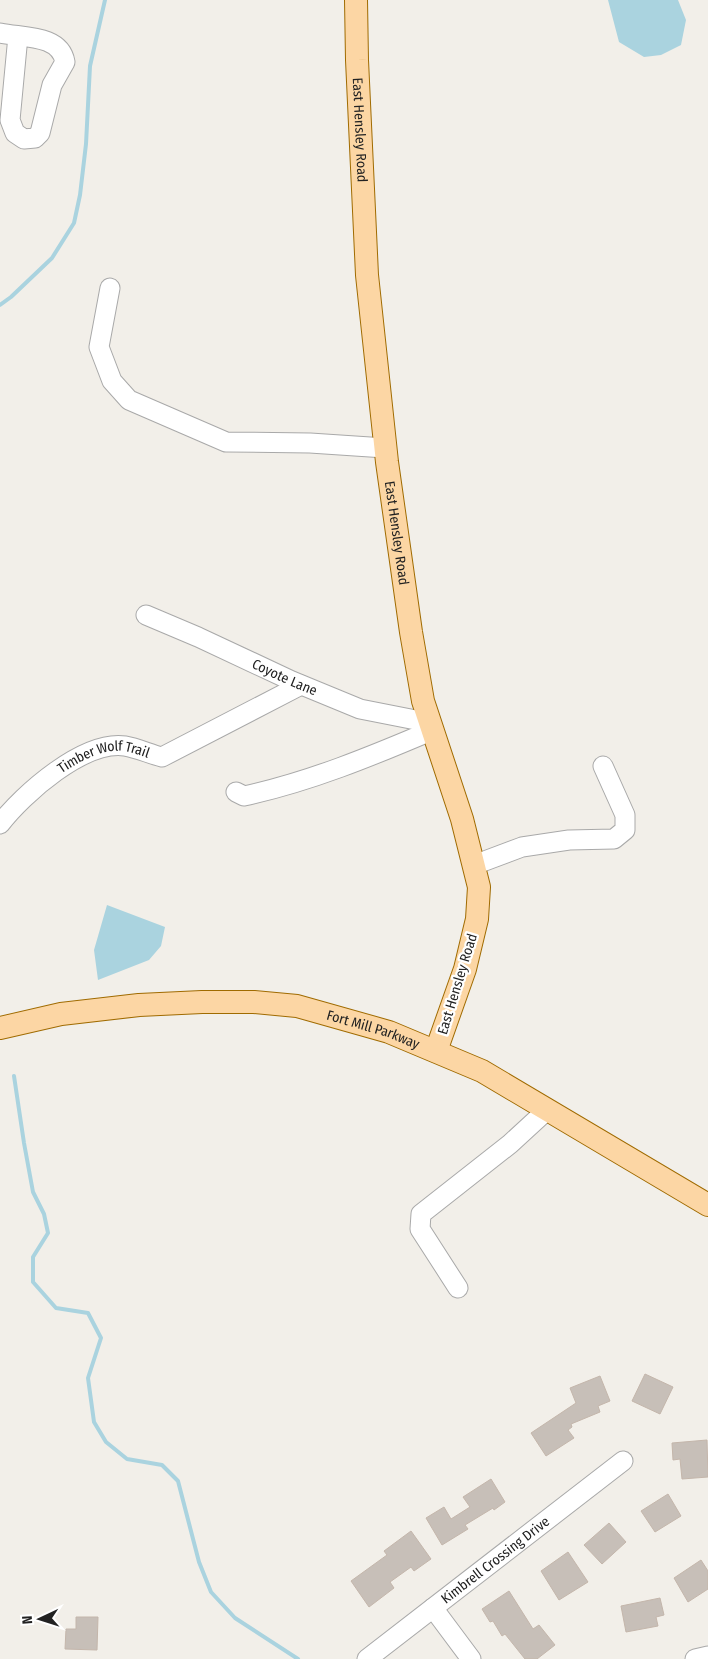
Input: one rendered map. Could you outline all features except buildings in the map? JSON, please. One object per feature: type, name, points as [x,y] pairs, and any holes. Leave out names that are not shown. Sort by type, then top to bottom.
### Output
[{"type":"main road","name":"East Hensley Road","points":[[356,0],[367,274],[385,448],[411,632],[423,701],[462,819],[478,887],[477,919],[465,969],[436,1051]]},
{"type":"main road","name":"Fort Mill Parkway","points":[[0,1028],[61,1014],[139,1005],[254,1002],[297,1006],[389,1032],[482,1071],[708,1205]]},
{"type":"street","points":[[9,35],[33,38],[57,46],[64,56],[64,62],[52,85],[40,133],[35,138],[24,139],[15,133],[10,120],[9,35]]},
{"type":"street","points":[[110,288],[99,347],[112,381],[129,400],[226,442],[310,443],[385,448]]},
{"type":"street","name":"Coyote Lane","points":[[146,615],[301,685],[360,709],[432,726]]},
{"type":"street","name":"Timber Wolf Trail","points":[[0,824],[29,794],[58,770],[81,755],[105,748],[124,746],[162,757],[301,685]]},
{"type":"street","points":[[236,792],[244,796],[304,780],[386,750],[432,726]]},
{"type":"street","points":[[474,865],[522,847],[569,840],[614,839],[625,830],[625,815],[603,766]]},
{"type":"street","points":[[458,1288],[420,1229],[422,1214],[510,1144],[547,1110]]},
{"type":"street","name":"Kimbrell Crossing Drive","points":[[367,1659],[623,1461]]},
{"type":"street","points":[[433,1608],[471,1659]]},
{"type":"street","points":[[695,1659],[708,1656]]},
{"type":"water","points":[[608,0],[678,0],[686,20],[681,45],[661,55],[644,57],[619,42]]},
{"type":"water","points":[[107,905],[165,927],[161,946],[149,960],[98,980],[94,950]]},
{"type":"waterway","points":[[0,305],[52,258],[74,223],[80,195],[86,144],[90,66],[105,0]]},
{"type":"waterway","points":[[14,1076],[33,1192],[44,1214],[48,1233],[33,1257],[33,1282],[56,1308],[88,1313],[101,1338],[88,1378],[94,1422],[106,1442],[127,1459],[162,1465],[178,1481],[199,1562],[211,1592],[235,1618],[298,1659]]}]
